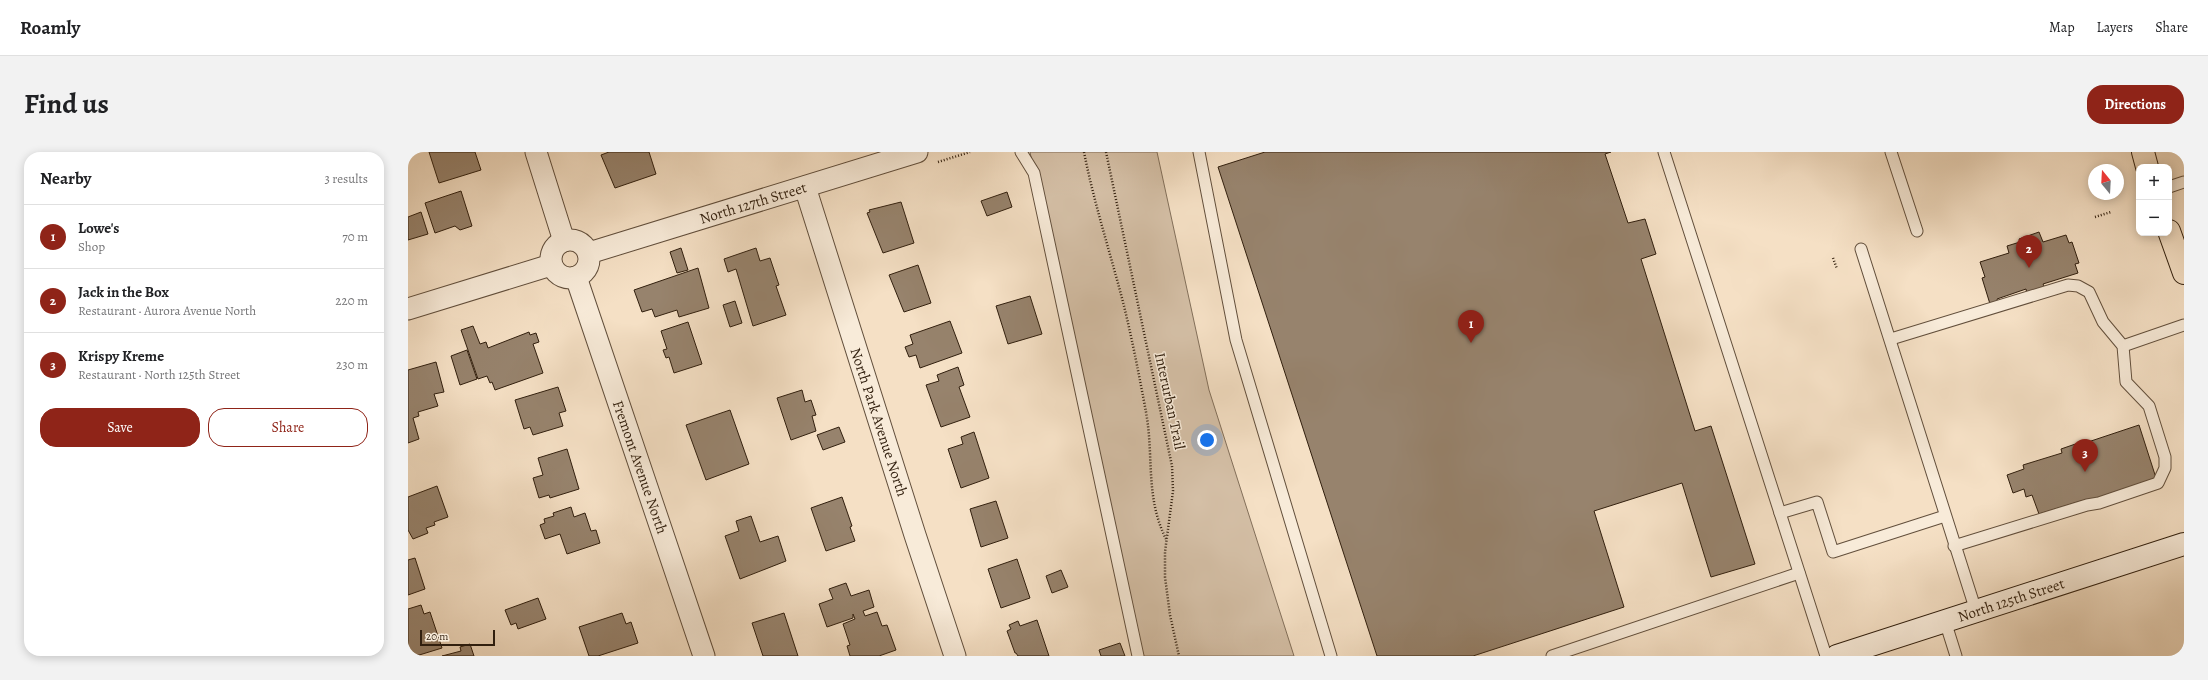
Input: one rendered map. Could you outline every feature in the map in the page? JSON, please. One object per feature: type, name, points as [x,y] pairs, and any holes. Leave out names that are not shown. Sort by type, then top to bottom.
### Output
[{"type":"highway","points":[[2143,152],[2146,164]]},
{"type":"highway","points":[[2171,236],[2184,273]]},
{"type":"street","points":[[536,152],[564,241]]},
{"type":"street","name":"North 127th Street","points":[[589,254],[917,152]]},
{"type":"street","name":"North Park Avenue North","points":[[805,187],[914,535],[955,656]]},
{"type":"street","points":[[570,240],[582,243],[589,254],[586,271],[576,277],[570,278],[558,275],[551,265],[552,250],[564,241],[570,240]]},
{"type":"street","points":[[408,309],[551,265]]},
{"type":"street","name":"Fremont Avenue North","points":[[576,277],[704,656]]},
{"type":"street","name":"North 125th Street","points":[[1837,656],[2184,544]]},
{"type":"lane","points":[[1021,152],[1034,172],[1138,656]]},
{"type":"lane","points":[[1199,152],[1236,340],[1331,656]]},
{"type":"lane","points":[[1664,152],[1826,656]]},
{"type":"lane","points":[[1891,152],[1916,231]]},
{"type":"lane","points":[[2172,186],[2184,182]]},
{"type":"lane","points":[[1861,249],[1891,339],[1954,546],[1976,611]]},
{"type":"lane","points":[[1891,339],[2068,285],[2078,286],[2089,292],[2103,322],[2123,346],[2126,382],[2149,406],[2165,457],[2165,468],[2158,483],[2100,503],[2087,505],[1954,546]]},
{"type":"lane","points":[[2123,346],[2184,325]]},
{"type":"lane","points":[[1780,513],[1817,502],[1833,552],[1945,516]]},
{"type":"lane","points":[[1552,656],[1799,573]]},
{"type":"lane","points":[[1945,621],[1956,656]]},
{"type":"path","points":[[1084,152],[1091,187],[1123,303],[1146,414],[1151,492],[1159,525],[1166,540]]},
{"type":"path","name":"Interurban Trail","points":[[1106,152],[1172,466],[1173,491],[1166,540],[1165,578],[1170,615],[1179,656]]},
{"type":"path","points":[[2095,217],[2110,212]]},
{"type":"path","points":[[1833,258],[1837,269]]},
{"type":"shaded area","points":[[1030,152],[1157,152],[1209,390],[1294,656],[1137,656]]},
{"type":"building","points":[[429,152],[475,152],[481,170],[439,183]]},
{"type":"building","points":[[609,152],[649,152],[656,174],[615,188],[601,155]]},
{"type":"building","points":[[1265,152],[1611,152],[1605,154],[1628,223],[1645,219],[1656,254],[1641,259],[1695,431],[1711,426],[1755,564],[1711,577],[1682,483],[1594,511],[1624,607],[1473,656],[1377,656],[1218,167]]},
{"type":"building","points":[[461,191],[472,226],[460,230],[455,226],[435,233],[425,203]]},
{"type":"building","points":[[1007,192],[1012,207],[987,216],[981,201]]},
{"type":"building","points":[[901,202],[914,243],[883,253],[867,213],[870,212],[869,210]]},
{"type":"building","points":[[421,212],[428,234],[408,240],[408,217]]},
{"type":"building","points":[[2039,232],[2043,242],[2066,235],[2069,243],[2072,242],[2079,263],[2075,264],[2078,273],[2043,284],[2045,288],[2027,294],[2026,289],[1997,299],[1998,302],[1990,304],[1982,278],[1985,277],[1980,262],[2009,253],[2007,246],[2020,242],[2019,239]]},
{"type":"building","points":[[681,248],[688,270],[677,273],[670,252]]},
{"type":"building","points":[[756,248],[760,261],[770,258],[779,285],[776,286],[786,315],[753,326],[736,269],[728,272],[724,259]]},
{"type":"building","points":[[918,265],[931,303],[904,312],[889,275]]},
{"type":"building","points":[[698,268],[709,308],[679,317],[677,310],[655,317],[652,309],[642,312],[634,290]]},
{"type":"building","points":[[1030,296],[1042,334],[1008,344],[996,306]]},
{"type":"building","points":[[735,301],[742,323],[730,327],[723,305]]},
{"type":"building","points":[[950,321],[962,353],[920,368],[916,355],[909,357],[905,347],[913,344],[910,335]]},
{"type":"building","points":[[688,322],[702,364],[674,373],[669,357],[666,358],[663,350],[667,349],[661,331]]},
{"type":"building","points":[[473,326],[480,344],[486,342],[488,348],[529,332],[530,335],[536,333],[539,342],[533,344],[543,373],[495,390],[492,382],[490,383],[487,376],[478,379],[461,330]]},
{"type":"building","points":[[467,350],[477,379],[460,385],[451,356]]},
{"type":"building","points":[[436,362],[444,392],[434,394],[438,406],[418,412],[419,416],[413,418],[419,439],[408,443],[408,370]]},
{"type":"building","points":[[958,367],[964,385],[959,387],[970,417],[941,427],[926,385],[939,381],[937,375]]},
{"type":"building","points":[[558,387],[566,411],[559,413],[563,426],[533,435],[530,427],[524,429],[515,400]]},
{"type":"building","points":[[802,390],[805,402],[811,400],[816,415],[812,416],[816,431],[791,440],[777,398]]},
{"type":"building","points":[[730,410],[749,464],[706,480],[686,425]]},
{"type":"building","points":[[2139,425],[2157,481],[2082,505],[2081,501],[2039,514],[2032,495],[2026,497],[2024,489],[2013,493],[2007,475],[2024,469],[2023,465],[2062,453],[2061,449],[2087,440],[2088,442]]},
{"type":"building","points":[[839,427],[845,442],[823,450],[817,435]]},
{"type":"building","points":[[974,432],[989,478],[961,488],[948,449],[963,444],[961,437]]},
{"type":"building","points":[[567,449],[579,489],[550,498],[549,495],[539,498],[533,478],[543,475],[538,458]]},
{"type":"building","points":[[437,486],[448,517],[434,522],[435,525],[426,528],[428,533],[413,539],[408,530],[408,497]]},
{"type":"building","points":[[842,497],[852,526],[850,527],[855,541],[826,551],[811,508]]},
{"type":"building","points":[[996,501],[1008,538],[981,547],[970,509]]},
{"type":"building","points":[[571,507],[574,517],[585,513],[591,531],[596,530],[600,543],[567,554],[560,534],[545,539],[540,525],[545,523],[544,519],[554,516],[553,513]]},
{"type":"building","points":[[751,516],[760,542],[778,536],[786,561],[740,579],[725,536],[739,531],[736,521]]},
{"type":"building","points":[[415,558],[425,589],[408,595],[408,560]]},
{"type":"building","points":[[1017,559],[1030,598],[1001,608],[988,569]]},
{"type":"building","points":[[1061,570],[1068,587],[1052,593],[1046,576]]},
{"type":"building","points":[[846,583],[851,596],[869,590],[874,607],[863,611],[865,616],[877,612],[882,626],[887,625],[896,650],[879,656],[850,656],[847,646],[850,645],[843,624],[855,619],[853,614],[853,618],[827,627],[819,604],[833,599],[829,589]]},
{"type":"building","points":[[538,598],[546,619],[518,629],[516,623],[511,625],[505,610]]},
{"type":"building","points":[[421,605],[424,614],[430,612],[442,648],[416,656],[408,656],[408,609]]},
{"type":"building","points":[[622,613],[626,624],[631,622],[638,643],[598,656],[589,656],[579,627]]},
{"type":"building","points":[[784,613],[798,656],[763,656],[752,623]]},
{"type":"building","points":[[1037,620],[1049,656],[1018,656],[1015,653],[1007,631],[1011,629],[1009,625],[1018,621],[1020,626]]},
{"type":"building","points":[[1120,643],[1125,656],[1101,656],[1099,650]]},
{"type":"building","points":[[470,644],[474,656],[442,656],[461,651],[460,647]]},
{"type":"place","name":"Jack in the Box","points":[[2029,268]]},
{"type":"place","name":"Lowe's","points":[[1471,343]]},
{"type":"place","name":"Krispy Kreme","points":[[2085,472]]}]
